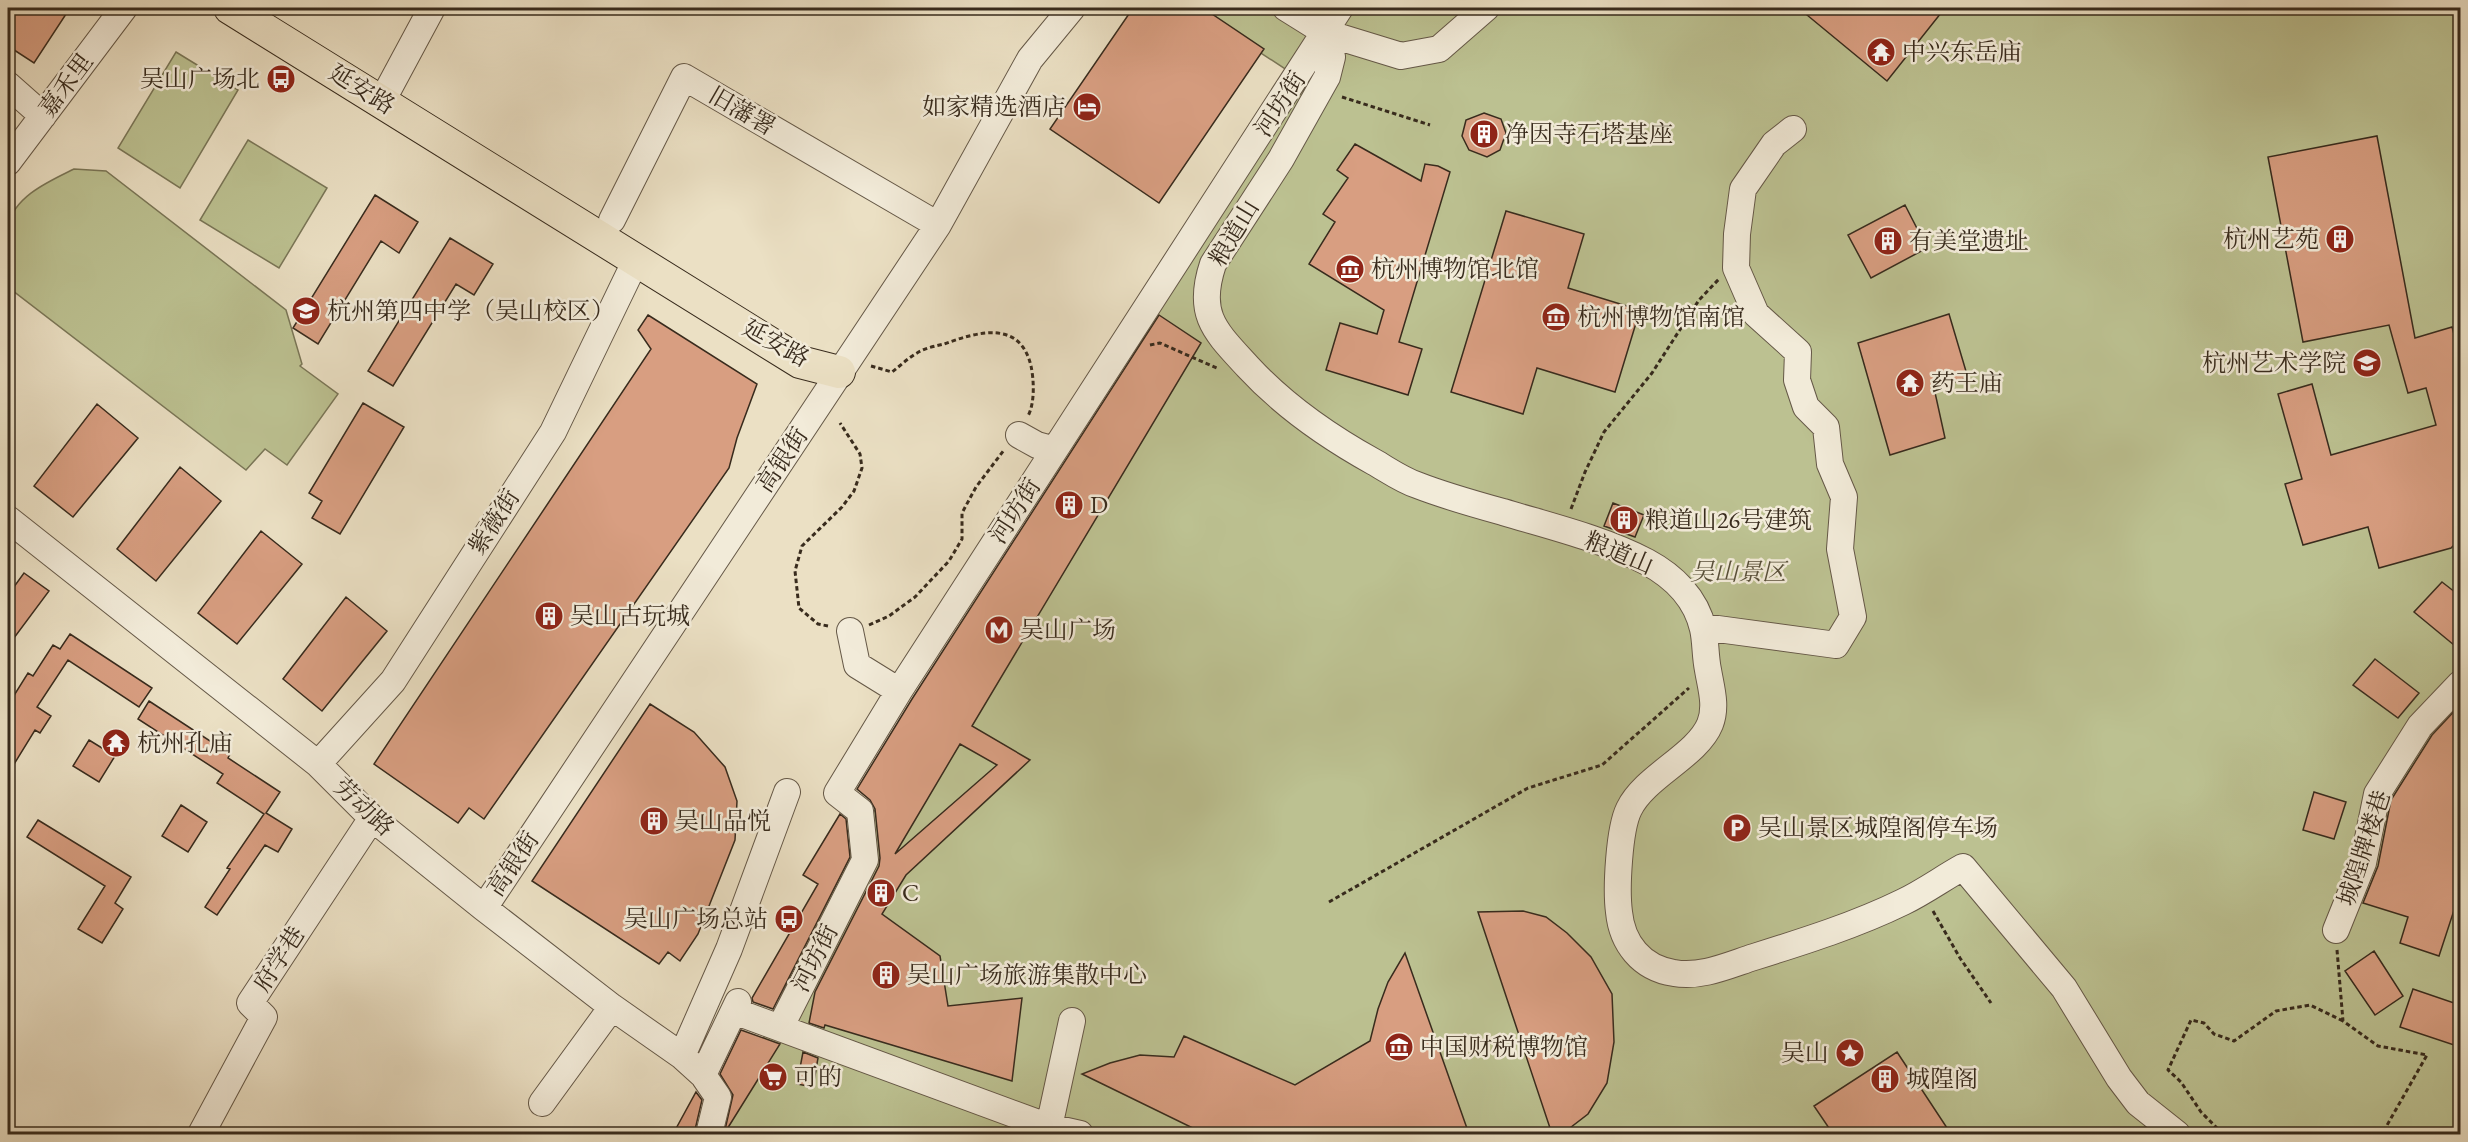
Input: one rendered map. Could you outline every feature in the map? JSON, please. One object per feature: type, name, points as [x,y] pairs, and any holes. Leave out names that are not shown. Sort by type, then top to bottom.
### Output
[{"type":"main road","name":"延安路","points":[[230,8],[387,92],[612,220],[811,345],[839,372]]},
{"type":"main road","name":"延安路","points":[[270,8],[387,92],[636,260],[800,362],[839,372]]},
{"type":"street","name":"嘉禾里","points":[[8,162],[124,8]]},
{"type":"street","points":[[387,92],[432,8]]},
{"type":"street","name":"高银街","points":[[484,908],[938,225],[1030,59],[1072,8]]},
{"type":"street","points":[[1286,8],[1326,33],[1401,56],[1439,49],[1486,8]]},
{"type":"street","name":"河坊街","points":[[780,1028],[865,860],[860,811],[837,793],[899,691],[1340,8]]},
{"type":"street","name":"粮道山","points":[[1326,33],[1332,57],[1327,77],[1281,159],[1213,264],[1207,283],[1205,302],[1211,322],[1223,340],[1265,385],[1331,438],[1414,484],[1564,531],[1636,557],[1668,574],[1688,594],[1703,627],[1714,699],[1710,725],[1696,742],[1646,787],[1629,809],[1622,841],[1618,901],[1620,929],[1631,950],[1650,964],[1671,973],[1696,974],[1814,938],[1906,901],[1963,867],[2064,988],[2119,1078],[2138,1103],[2177,1134]]},
{"type":"street","name":"旧藩署","points":[[612,220],[684,77],[938,225]]},
{"type":"street","points":[[8,85],[43,116]]},
{"type":"street","points":[[1703,627],[1836,645],[1853,617],[1840,549],[1844,497],[1830,464],[1826,427],[1806,407],[1797,380],[1798,352],[1756,314],[1736,268],[1743,189],[1774,144],[1793,129]]},
{"type":"street","name":"紫薇街","points":[[318,764],[393,681],[553,432],[636,260]]},
{"type":"street","points":[[1019,435],[1048,448]]},
{"type":"street","name":"劳动路","points":[[8,519],[318,764],[372,818],[484,908],[703,1075],[718,1097],[709,1134]]},
{"type":"street","points":[[850,631],[857,665],[899,691]]},
{"type":"street","name":"城隍牌楼巷","points":[[2336,930],[2352,895],[2362,863],[2377,794],[2420,726],[2460,684]]},
{"type":"street","points":[[681,1056],[729,949],[787,792]]},
{"type":"street","name":"府学巷","points":[[201,1134],[264,1017],[250,1004],[372,818]]},
{"type":"street","points":[[703,1075],[736,1006],[780,1028],[1049,1127],[1080,1134]]},
{"type":"street","points":[[542,1103],[612,1007]]},
{"type":"street","points":[[1049,1127],[1072,1021]]},
{"type":"path","points":[[1320,90],[1430,125]]},
{"type":"path","points":[[1564,531],[1585,472],[1605,432],[1652,373],[1699,300],[1736,260]]},
{"type":"path","points":[[840,423],[860,453],[862,468],[854,491],[842,507],[802,546],[795,571],[799,608],[818,624],[850,631],[889,616],[915,597],[943,568],[962,539],[962,513],[976,487],[999,455],[1019,435],[1032,410],[1033,374],[1029,357],[1014,337],[995,332],[971,334],[918,352],[892,372],[871,366]]},
{"type":"path","points":[[1140,346],[1160,343],[1220,370]]},
{"type":"path","points":[[1329,902],[1528,788],[1602,765],[1708,670]]},
{"type":"path","points":[[1921,891],[1960,958],[1991,1004]]},
{"type":"path","points":[[2336,930],[2343,1021]]},
{"type":"path","points":[[2223,1134],[2201,1112],[2181,1082],[2168,1070],[2191,1020],[2204,1023],[2214,1034],[2234,1041],[2276,1011],[2310,1005],[2343,1021],[2379,1046],[2427,1055],[2382,1134]]},
{"type":"green space","name":"吴山景区","points":[[1192,8],[2460,8],[2460,1134],[723,1134],[817,912],[1293,74]]},
{"type":"green space","points":[[176,52],[238,90],[180,188],[118,148]]},
{"type":"green space","points":[[248,140],[327,188],[279,268],[200,220]]},
{"type":"green space","points":[[74,169],[106,171],[286,310],[302,364],[300,366],[338,394],[287,465],[265,449],[246,470],[8,287],[6,240],[8,226],[17,206],[34,191]]},
{"type":"building","points":[[8,8],[70,8],[34,63],[8,46]]},
{"type":"building","points":[[1133,8],[1203,8],[1264,49],[1159,203],[1050,129]]},
{"type":"building","name":"中兴东岳庙","points":[[1813,8],[1945,8],[1887,81],[1807,15]]},
{"type":"building","name":"净因寺石塔基座","points":[[1484,113],[1501,119],[1506,133],[1500,150],[1487,157],[1469,150],[1462,136],[1466,120]]},
{"type":"building","points":[[2377,136],[2415,338],[2452,327],[2460,356],[2460,467],[2455,469],[2460,489],[2460,539],[2451,548],[2379,568],[2368,527],[2303,545],[2285,484],[2302,479],[2278,394],[2312,384],[2331,455],[2436,425],[2426,388],[2408,393],[2389,325],[2303,342],[2268,157]]},
{"type":"building","name":"杭州博物馆北馆","points":[[1355,144],[1421,181],[1425,164],[1438,166],[1450,172],[1399,342],[1422,349],[1408,395],[1326,370],[1340,323],[1377,334],[1384,310],[1309,264],[1335,222],[1323,214],[1348,178],[1337,170]]},
{"type":"building","points":[[375,195],[418,222],[399,253],[381,241],[318,344],[293,328]]},
{"type":"building","name":"有美堂遗址","points":[[1905,205],[1927,248],[1871,278],[1848,235]]},
{"type":"building","name":"杭州博物馆南馆","points":[[1506,211],[1584,234],[1568,288],[1640,310],[1615,392],[1537,368],[1523,414],[1451,392]]},
{"type":"building","points":[[450,238],[493,264],[474,295],[456,284],[393,386],[368,371]]},
{"type":"building","name":"药王庙","points":[[1949,314],[1968,378],[1934,388],[1945,438],[1890,455],[1858,343]]},
{"type":"building","name":"吴山古玩城","points":[[648,315],[757,384],[737,438],[729,468],[484,819],[469,808],[458,823],[374,764],[651,349],[638,330]]},
{"type":"building","name":"吴山广场","points":[[1159,315],[1201,343],[972,726],[1030,760],[906,875],[882,914],[940,956],[948,1006],[1022,998],[1012,1081],[825,1025],[824,1028],[809,1023],[815,992],[879,866],[875,809],[870,800],[857,789],[912,699]],"holes":[[[960,744],[997,765],[895,854]]]},
{"type":"building","points":[[363,403],[404,427],[340,534],[312,518],[322,501],[309,493]]},
{"type":"building","points":[[97,404],[138,438],[73,517],[34,486]]},
{"type":"building","points":[[180,467],[221,501],[156,581],[117,549]]},
{"type":"building","name":"粮道山26号建筑","points":[[1613,503],[1644,515],[1635,537],[1604,526]]},
{"type":"building","points":[[261,531],[302,564],[237,644],[198,613]]},
{"type":"building","points":[[24,573],[49,591],[8,646],[8,595]]},
{"type":"building","points":[[2442,582],[2460,596],[2460,650],[2414,612]]},
{"type":"building","points":[[346,597],[387,631],[322,711],[283,679]]},
{"type":"building","points":[[70,634],[152,688],[139,707],[68,660],[37,707],[51,716],[40,733],[35,730],[8,774],[8,705],[28,673],[33,676],[53,645],[60,649]]},
{"type":"building","points":[[2375,659],[2419,693],[2398,718],[2353,685]]},
{"type":"building","points":[[149,701],[230,754],[228,758],[280,792],[266,813],[292,829],[278,852],[265,845],[217,915],[205,907],[230,869],[227,868],[264,814],[217,783],[223,774],[138,719]]},
{"type":"building","name":"吴山品悦","points":[[650,704],[694,732],[725,767],[737,801],[735,840],[698,934],[680,961],[668,952],[659,964],[532,881]]},
{"type":"building","points":[[2460,705],[2460,892],[2439,956],[2400,943],[2408,917],[2363,903],[2378,866],[2391,800],[2432,735]]},
{"type":"building","points":[[89,740],[115,756],[99,782],[73,766]]},
{"type":"building","points":[[2314,792],[2346,802],[2334,839],[2303,830]]},
{"type":"building","points":[[181,805],[207,822],[188,852],[162,836]]},
{"type":"building","points":[[840,814],[846,819],[850,857],[773,1009],[753,1002],[752,998],[818,884],[803,875]]},
{"type":"building","points":[[38,820],[131,877],[115,903],[123,909],[102,943],[78,929],[105,886],[27,837]]},
{"type":"building","points":[[1523,911],[1546,917],[1567,933],[1591,957],[1612,994],[1614,1042],[1607,1083],[1588,1114],[1562,1134],[1552,1134],[1478,912]]},
{"type":"building","points":[[2374,951],[2403,996],[2375,1015],[2345,971]]},
{"type":"building","name":"中国财税博物馆","points":[[1405,953],[1469,1134],[1205,1134],[1082,1074],[1140,1055],[1174,1057],[1184,1036],[1295,1085],[1370,1041],[1388,982]]},
{"type":"building","points":[[2413,989],[2460,1005],[2460,1047],[2400,1027]]},
{"type":"building","points":[[741,1030],[780,1044],[724,1134],[733,1095],[720,1074]]},
{"type":"building","points":[[803,1052],[818,1058],[813,1087],[797,1084]]},
{"type":"building","name":"城隍阁","points":[[1897,1052],[1951,1134],[1833,1134],[1814,1106]]},
{"type":"building","points":[[696,1092],[702,1100],[694,1134],[673,1134]]},
{"type":"place","name":"中兴东岳庙","points":[[1881,52]]},
{"type":"place","name":"吴山广场北","points":[[281,79]]},
{"type":"place","name":"如家精选酒店","points":[[1087,107]]},
{"type":"place","name":"净因寺石塔基座","points":[[1484,134]]},
{"type":"place","name":"杭州艺苑","points":[[2340,239]]},
{"type":"place","name":"有美堂遗址","points":[[1888,241]]},
{"type":"place","name":"杭州博物馆北馆","points":[[1350,269]]},
{"type":"place","name":"杭州第四中学（吴山校区）","points":[[306,311]]},
{"type":"place","name":"杭州博物馆南馆","points":[[1556,317]]},
{"type":"place","name":"杭州艺术学院","points":[[2367,363]]},
{"type":"place","name":"药王庙","points":[[1910,383]]},
{"type":"place","name":"D","points":[[1069,505]]},
{"type":"place","name":"粮道山26号建筑","points":[[1624,520]]},
{"type":"place","name":"吴山古玩城","points":[[549,616]]},
{"type":"place","name":"吴山广场","points":[[999,630]]},
{"type":"place","name":"杭州孔庙","points":[[116,743]]},
{"type":"place","name":"吴山品悦","points":[[654,821]]},
{"type":"place","name":"吴山景区城隍阁停车场","points":[[1737,828]]},
{"type":"place","name":"C","points":[[881,893]]},
{"type":"place","name":"吴山广场总站","points":[[789,919]]},
{"type":"place","name":"吴山广场旅游集散中心","points":[[886,975]]},
{"type":"place","name":"中国财税博物馆","points":[[1399,1047]]},
{"type":"place","name":"吴山","points":[[1850,1053]]},
{"type":"place","name":"可的","points":[[773,1077]]},
{"type":"place","name":"城隍阁","points":[[1885,1079]]}]
